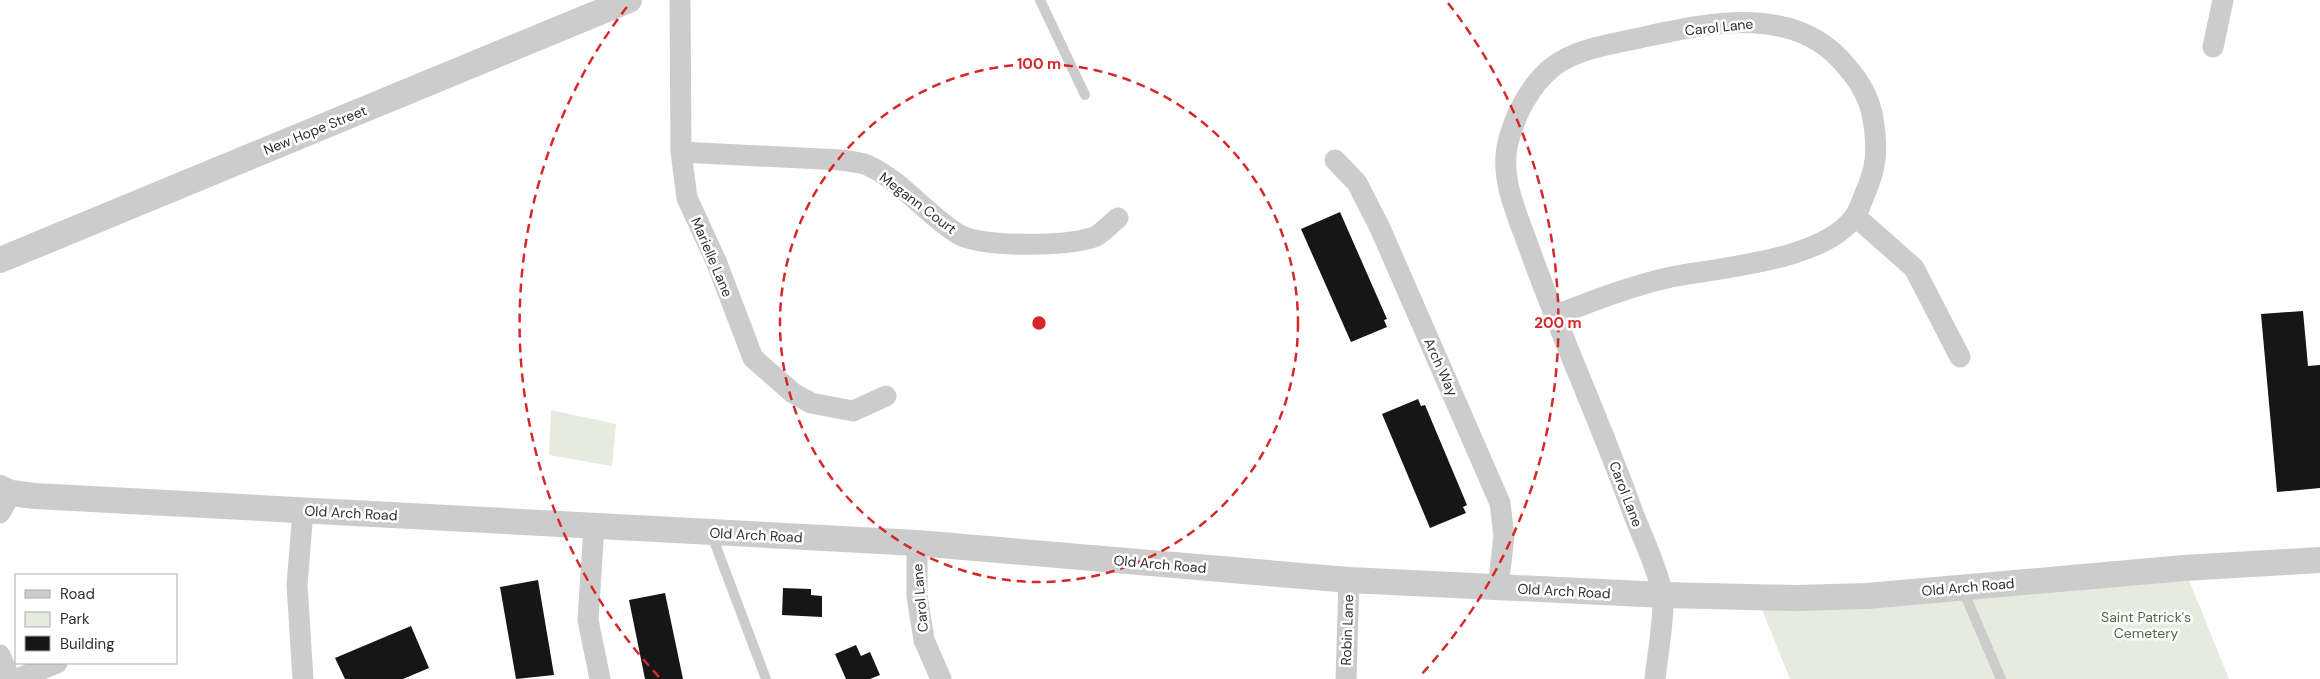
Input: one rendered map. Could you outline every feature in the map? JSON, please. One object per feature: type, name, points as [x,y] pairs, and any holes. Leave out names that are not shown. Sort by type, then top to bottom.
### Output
[{"type":"street","name":"New Hope Street","points":[[0,260],[629,0]]},
{"type":"street","name":"Marielle Lane","points":[[680,0],[682,152],[687,198],[716,262],[753,358],[793,393],[811,403],[853,411],[886,396]]},
{"type":"street","points":[[2214,47],[2223,0]]},
{"type":"street","name":"Carol Lane","points":[[1554,316],[1653,281],[1758,262],[1800,251],[1842,229],[1855,216],[1875,172],[1876,137],[1871,110],[1860,84],[1844,62],[1810,36],[1777,24],[1754,22],[1660,34],[1571,56],[1552,67],[1530,94],[1517,116],[1506,150],[1508,184],[1513,208],[1554,316],[1623,483],[1664,595],[1655,679]]},
{"type":"street","name":"Megann Court","points":[[682,152],[841,160],[866,165],[902,187],[927,211],[960,235],[994,243],[1052,244],[1092,238],[1118,218]]},
{"type":"street","name":"Arch Way","points":[[1335,160],[1357,183],[1380,228],[1500,503],[1504,536],[1498,588]]},
{"type":"street","points":[[1855,216],[1914,268],[1960,357]]},
{"type":"street","name":"Old Arch Road","points":[[4,498],[54,498],[917,543],[1349,580],[1664,595],[1796,598],[1867,596],[2184,568],[2320,560]]},
{"type":"street","points":[[303,679],[297,593],[304,511]]},
{"type":"street","points":[[594,526],[588,620],[600,679]]},
{"type":"street","name":"Carol Lane","points":[[917,543],[917,596],[924,640],[941,679]]},
{"type":"street","name":"Robin Lane","points":[[1346,679],[1349,580]]},
{"type":"street","points":[[0,655],[10,679]]},
{"type":"street","points":[[17,679],[54,664]]},
{"type":"lane","points":[[1040,0],[1085,95]]},
{"type":"lane","points":[[711,532],[766,679]]},
{"type":"lane","points":[[1961,587],[2001,679]]},
{"type":"green space","points":[[551,410],[616,424],[612,466],[549,455]]},
{"type":"green space","name":"Saint Patrick's Cemetery","points":[[2184,568],[2229,679],[1790,679],[1757,597]]},
{"type":"building","points":[[1340,212],[1387,319],[1384,320],[1387,327],[1351,342],[1301,229]]},
{"type":"building","points":[[2303,311],[2308,366],[2320,365],[2320,488],[2277,492],[2261,314]]},
{"type":"building","points":[[1418,399],[1421,406],[1425,405],[1467,505],[1463,507],[1466,513],[1430,528],[1382,414]]},
{"type":"building","points":[[538,580],[554,675],[516,679],[500,587]]},
{"type":"building","points":[[783,588],[811,589],[811,595],[822,596],[822,617],[782,615]]},
{"type":"building","points":[[665,593],[683,679],[645,679],[629,600]]},
{"type":"building","points":[[411,626],[429,668],[403,679],[345,679],[335,658]]},
{"type":"building","points":[[856,645],[861,656],[870,652],[880,675],[870,679],[846,679],[835,654]]}]
